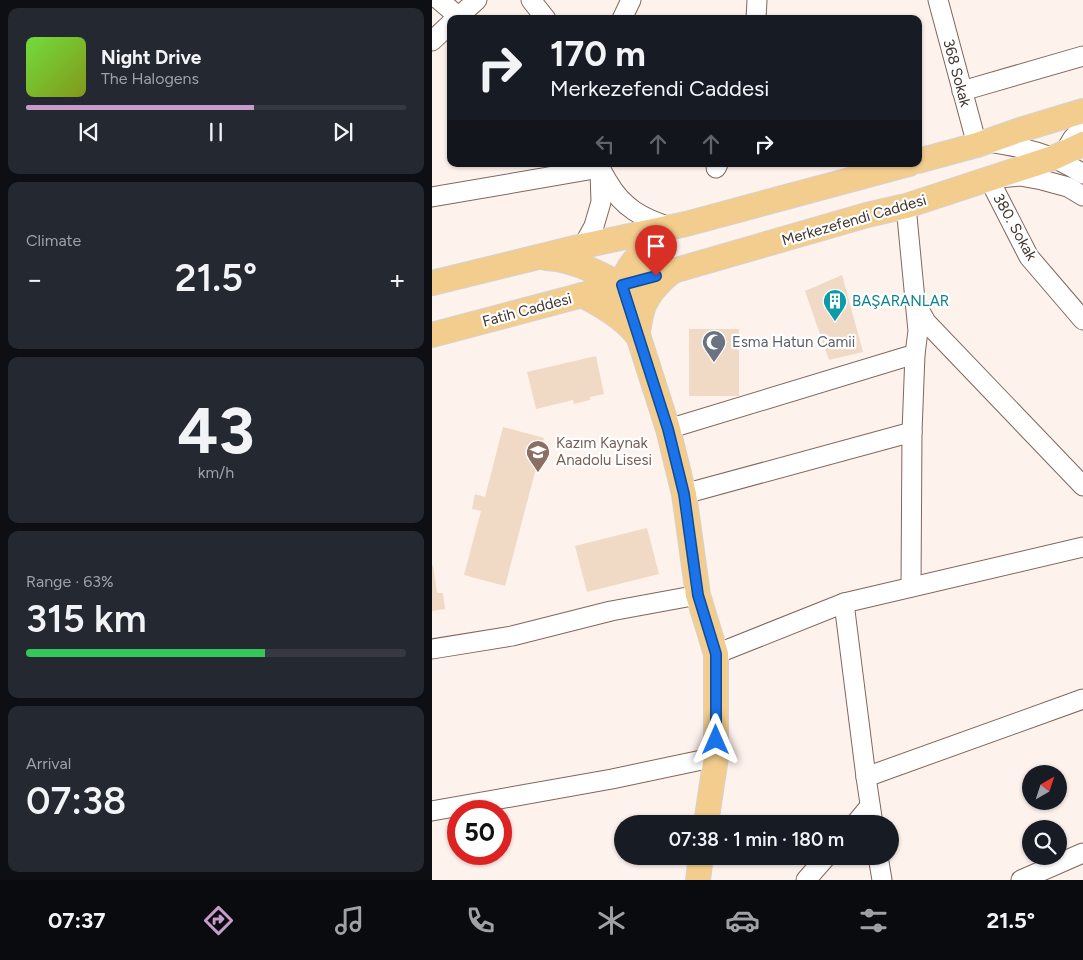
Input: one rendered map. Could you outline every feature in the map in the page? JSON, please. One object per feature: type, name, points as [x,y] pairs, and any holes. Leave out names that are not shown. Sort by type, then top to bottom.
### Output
[{"type":"main road","points":[[922,160],[982,144],[1082,111]]},
{"type":"main road","name":"Merkezefendi Caddesi","points":[[622,285],[867,215],[906,206],[1065,154]]},
{"type":"main road","points":[[432,283],[583,246],[671,227],[898,167]]},
{"type":"main road","points":[[671,227],[632,263],[624,276],[622,285],[668,429],[684,494],[698,595],[716,654],[716,758],[707,815]]},
{"type":"main road","points":[[538,257],[551,258],[585,267],[622,285]]},
{"type":"main road","points":[[637,335],[642,311],[647,301],[663,278],[673,271]]},
{"type":"main road","name":"Fatih Caddesi","points":[[432,335],[622,285]]},
{"type":"main road","points":[[582,296],[601,305],[618,317],[631,327],[637,335]]},
{"type":"main road","points":[[698,880],[700,865]]},
{"type":"street","points":[[439,0],[452,15]]},
{"type":"street","points":[[460,15],[477,0]]},
{"type":"street","points":[[531,0],[543,15]]},
{"type":"street","points":[[624,15],[631,0]]},
{"type":"street","points":[[756,15],[757,0]]},
{"type":"street","name":"368 Sokak","points":[[938,0],[962,91],[982,144]]},
{"type":"street","points":[[432,41],[447,27]]},
{"type":"street","points":[[962,91],[1082,56]]},
{"type":"street","points":[[1075,192],[1061,171],[1065,154],[1073,138],[1082,128]]},
{"type":"street","points":[[982,144],[1021,147],[1065,154]]},
{"type":"street","points":[[1065,154],[1068,164],[1082,174]]},
{"type":"street","points":[[432,197],[594,167]]},
{"type":"street","points":[[583,246],[594,226],[601,202],[599,167]]},
{"type":"street","points":[[600,167],[613,191],[626,206],[656,223],[671,227]]},
{"type":"street","points":[[988,179],[1020,176],[1042,180],[1075,192]]},
{"type":"street","name":"380. Sokak","points":[[988,179],[1029,257],[1082,320]]},
{"type":"street","points":[[906,206],[918,331],[915,354],[912,432],[911,588]]},
{"type":"street","points":[[915,303],[926,322],[1082,486]]},
{"type":"street","points":[[668,429],[915,354]]},
{"type":"street","points":[[684,494],[912,432]]},
{"type":"street","points":[[716,654],[844,603],[1082,547]]},
{"type":"street","points":[[432,648],[512,636],[611,611],[698,595]]},
{"type":"street","points":[[844,603],[872,815]]},
{"type":"street","points":[[866,778],[1082,699]]},
{"type":"street","points":[[432,811],[612,779],[716,758]]},
{"type":"street","points":[[1020,880],[1082,853]]},
{"type":"street","points":[[806,880],[819,865]]},
{"type":"street","points":[[880,865],[882,880]]},
{"type":"building","name":"BAŞARANLAR","points":[[842,275],[863,352],[829,360],[805,291]]},
{"type":"building","name":"Esma Hatun Camii","points":[[689,329],[739,329],[739,396],[689,396]]},
{"type":"building","points":[[596,356],[604,394],[590,397],[590,400],[574,404],[573,400],[536,409],[527,372]]},
{"type":"building","points":[[503,427],[544,438],[505,586],[464,575],[481,511],[472,509],[475,494],[485,497]]},
{"type":"building","points":[[647,528],[659,574],[587,592],[575,546]]},
{"type":"building","points":[[432,566],[437,593],[443,593],[445,609],[432,611]]},
{"type":"place","name":"BAŞARANLAR","points":[[835,322]]},
{"type":"place","name":"Esma Hatun Camii","points":[[714,363]]},
{"type":"place","name":"Kazım Kaynak Anadolu Lisesi","points":[[538,473]]},
{"type":"route","points":[[656,276],[622,285],[668,429],[684,494],[698,595],[716,654],[716,740]]}]
